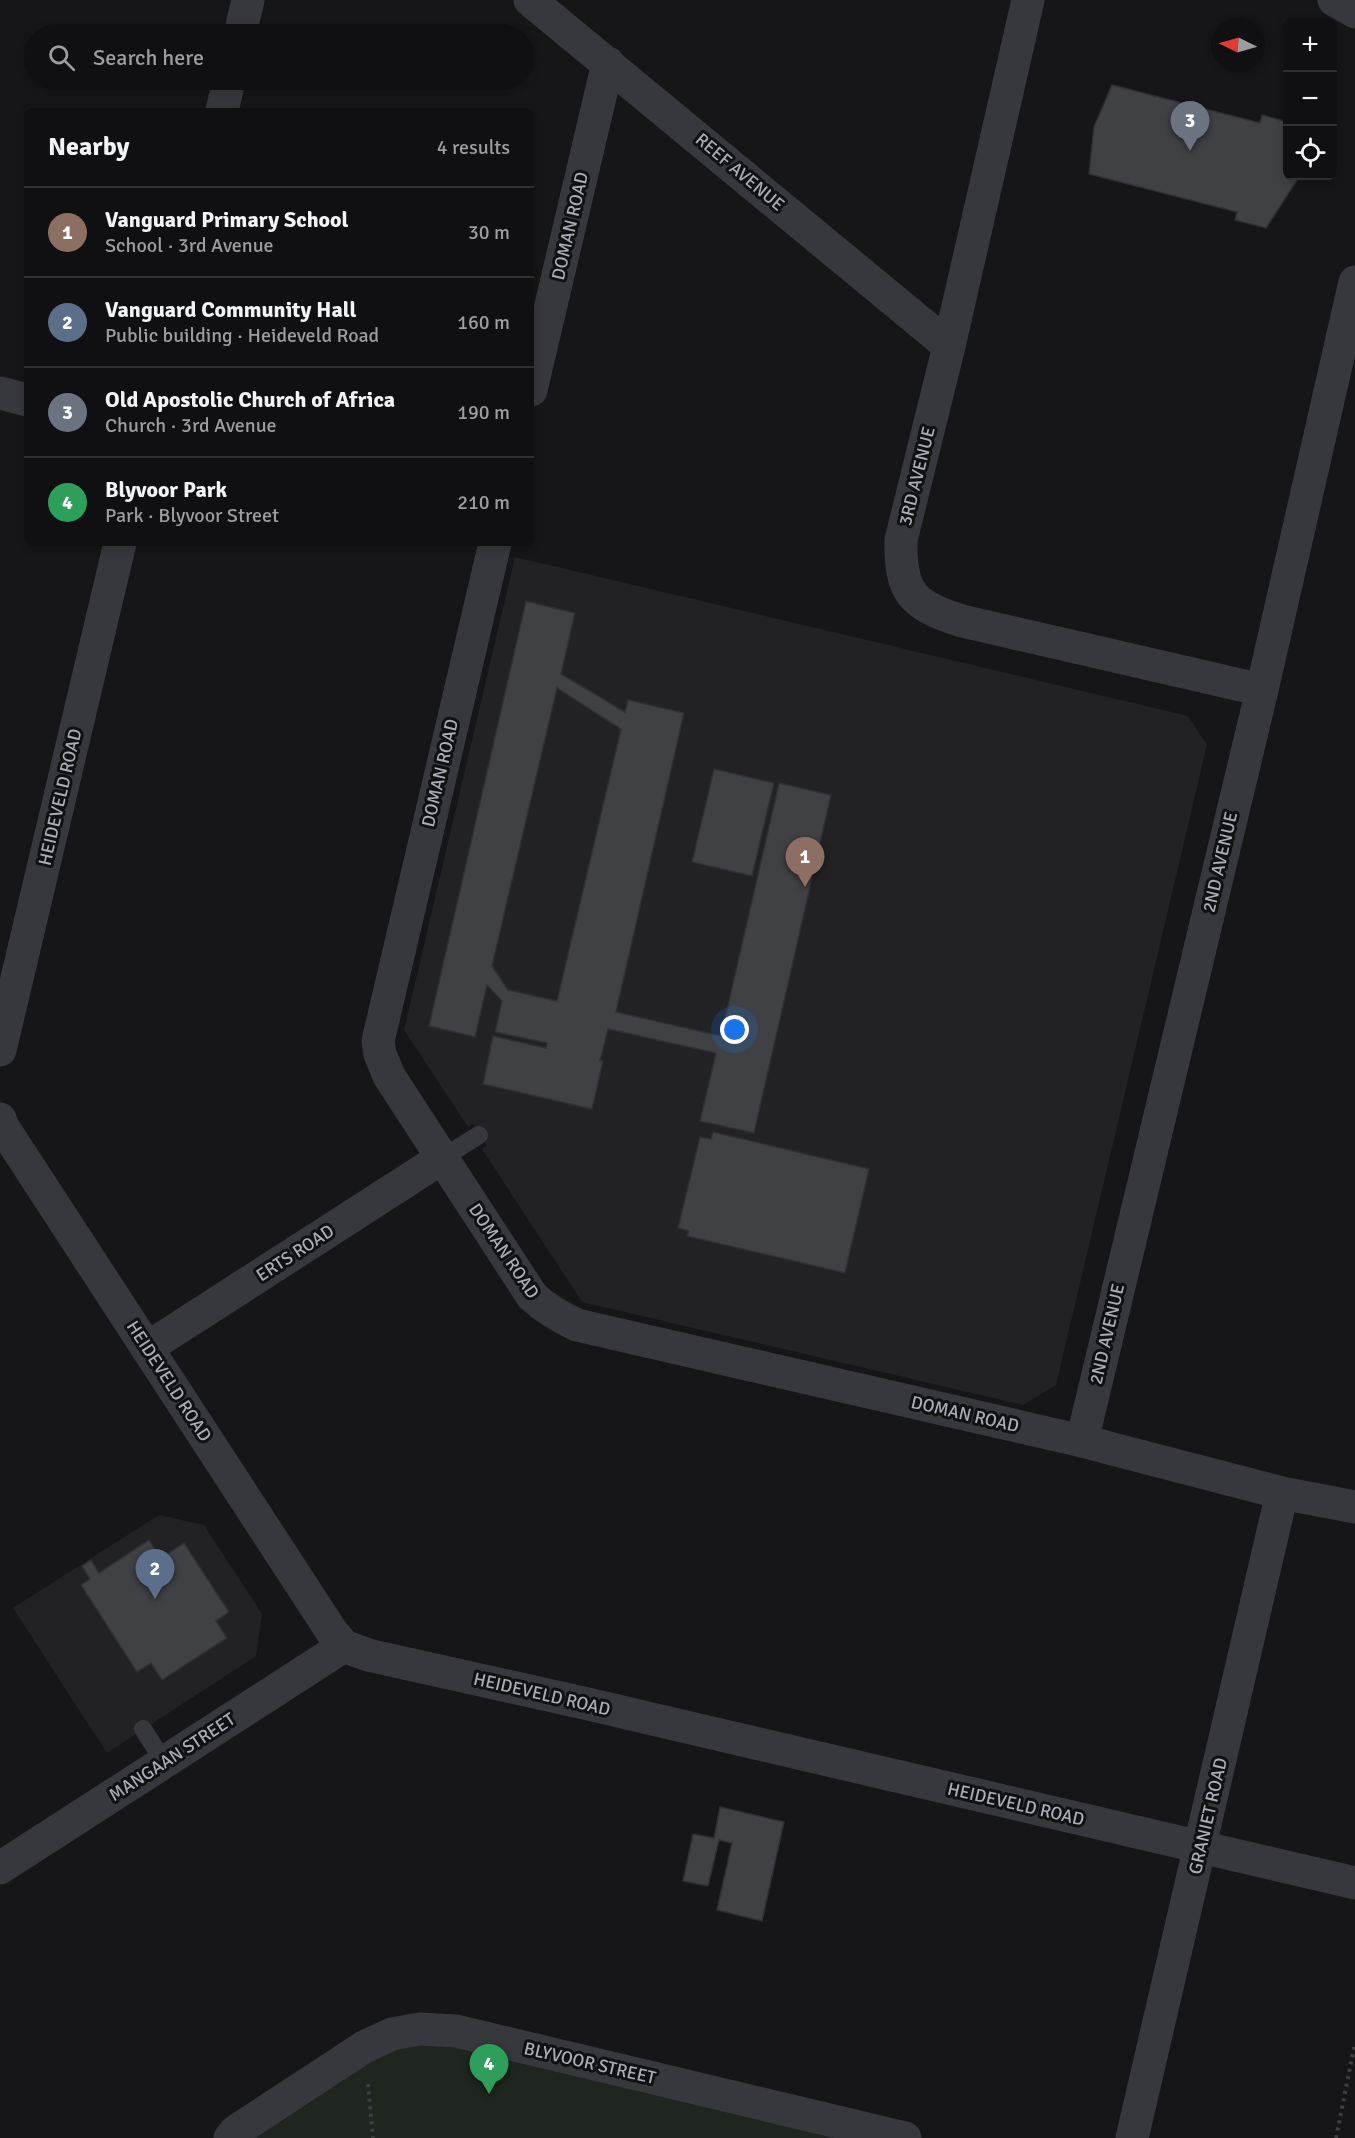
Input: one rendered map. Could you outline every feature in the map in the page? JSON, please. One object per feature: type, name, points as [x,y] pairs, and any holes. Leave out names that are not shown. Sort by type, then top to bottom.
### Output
[{"type":"street","points":[[242,24],[248,0]]},
{"type":"street","name":"REEF AVENUE","points":[[530,0],[949,346]]},
{"type":"street","name":"3RD AVENUE","points":[[1028,0],[949,346],[901,540],[900,564],[907,588],[921,604],[962,621],[1262,690]]},
{"type":"street","points":[[1334,0],[1355,12]]},
{"type":"street","name":"DOMAN ROAD","points":[[534,377],[608,63]]},
{"type":"street","points":[[223,108],[227,90]]},
{"type":"street","name":"2ND AVENUE","points":[[1082,1441],[1262,690],[1355,282]]},
{"type":"street","points":[[0,393],[24,399]]},
{"type":"street","name":"HEIDEVELD ROAD","points":[[0,1050],[119,546]]},
{"type":"street","name":"DOMAN ROAD","points":[[494,546],[378,1041],[388,1076],[523,1284],[543,1307],[577,1325],[1082,1441],[1282,1493],[1355,1508]]},
{"type":"street","name":"HEIDEVELD ROAD","points":[[0,1119],[3,1127],[332,1632],[344,1646],[368,1655],[1355,1883]]},
{"type":"street","name":"ERTS ROAD","points":[[147,1348],[442,1158]]},
{"type":"street","name":"GRANIET ROAD","points":[[1132,2138],[1282,1493]]},
{"type":"street","name":"MANGAAN STREET","points":[[0,1868],[344,1646]]},
{"type":"street","name":"BLYVOOR STREET","points":[[230,2138],[236,2131],[364,2047],[392,2034],[420,2029],[456,2031],[905,2138]]},
{"type":"lane","points":[[442,1158],[479,1135]]},
{"type":"lane","points":[[143,1729],[164,1762]]},
{"type":"path","points":[[1336,2138],[1355,2043]]},
{"type":"path","points":[[364,2047],[373,2138]]},
{"type":"shaded area","points":[[515,557],[1188,716],[1207,745],[1056,1385],[1023,1405],[582,1302],[482,1149],[487,1146],[473,1124],[468,1127],[404,1030]]},
{"type":"shaded area","points":[[159,1515],[204,1525],[262,1614],[256,1656],[107,1753],[13,1608]]},
{"type":"shaded area","points":[[428,2041],[849,2138],[251,2138],[385,2052]]},
{"type":"building","points":[[1112,85],[1260,123],[1262,115],[1283,121],[1283,180],[1297,180],[1266,228],[1235,220],[1237,212],[1089,174],[1094,127]]},
{"type":"building","points":[[526,601],[575,613],[561,674],[625,712],[628,700],[684,713],[616,1012],[721,1036],[779,783],[831,795],[754,1133],[700,1121],[716,1053],[608,1029],[592,1109],[483,1084],[493,1036],[546,1048],[547,1043],[495,1032],[502,1001],[487,985],[475,1037],[429,1026]],"holes":[[[557,688],[621,729],[557,1001],[508,990],[492,966]]]},
{"type":"building","points":[[714,769],[774,783],[752,876],[692,862]]},
{"type":"building","points":[[713,1132],[869,1169],[845,1273],[687,1236],[689,1231],[678,1228],[700,1137],[711,1139]]},
{"type":"building","points":[[149,1540],[161,1558],[184,1543],[229,1612],[216,1621],[227,1638],[162,1680],[151,1663],[137,1672],[81,1585],[90,1579],[82,1566],[91,1560],[99,1573]]},
{"type":"building","points":[[720,1807],[784,1822],[762,1921],[717,1910],[732,1843],[719,1840],[708,1886],[683,1881],[693,1834],[714,1838]]},
{"type":"place","name":"Old Apostolic Church of Africa","points":[[1190,151]]},
{"type":"place","name":"Vanguard Primary School","points":[[805,887]]},
{"type":"place","name":"Vanguard Community Hall","points":[[155,1599]]},
{"type":"place","name":"Blyvoor Park","points":[[489,2094]]}]
